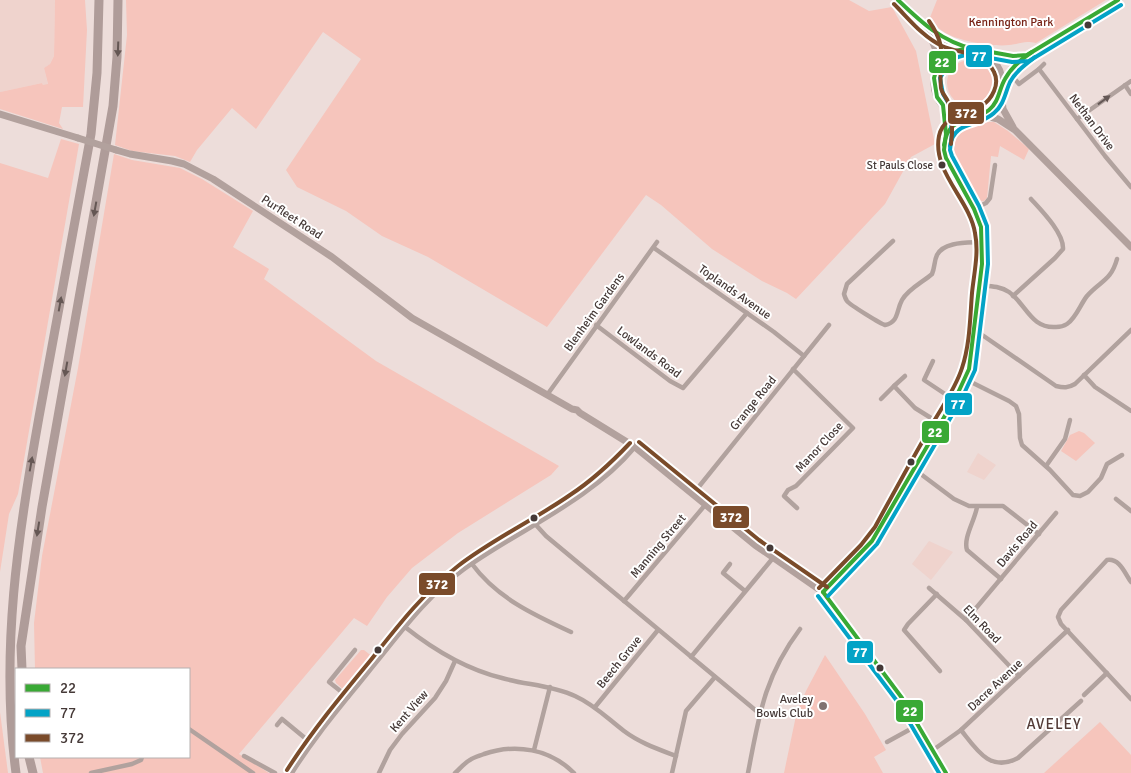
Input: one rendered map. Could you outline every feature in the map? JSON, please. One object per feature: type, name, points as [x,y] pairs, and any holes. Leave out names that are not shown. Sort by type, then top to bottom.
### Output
[{"type":"highway","points":[[94,0],[100,13]]},
{"type":"highway","points":[[16,773],[6,699],[6,647],[12,567],[91,134],[97,73],[99,0]]},
{"type":"highway","points":[[22,668],[21,646],[42,507],[113,106],[117,57],[118,0]]},
{"type":"highway","points":[[29,758],[33,773]]},
{"type":"street","points":[[898,0],[944,40],[985,52],[1013,56],[1028,55]]},
{"type":"street","points":[[982,115],[994,104],[1001,92],[1003,82],[1012,68],[1028,55],[1118,0]]},
{"type":"street","points":[[926,26],[935,43],[935,87],[937,97],[943,105],[957,115],[969,117]]},
{"type":"street","points":[[936,71],[949,55],[969,48]]},
{"type":"street","points":[[985,52],[999,67],[1003,82]]},
{"type":"street","points":[[1014,78],[1019,84],[1044,64]]},
{"type":"street","name":"Nethan Drive","points":[[1039,69],[1131,186]]},
{"type":"street","points":[[1077,119],[1131,81]]},
{"type":"street","points":[[1125,85],[1131,94]]},
{"type":"street","points":[[1001,92],[1004,113],[1014,130]]},
{"type":"street","points":[[823,592],[872,541],[966,379],[969,369],[982,264],[981,227],[974,209],[946,158],[944,150],[946,134],[943,105]]},
{"type":"street","name":"Purfleet Road","points":[[0,114],[130,154],[178,162],[213,179],[332,257],[412,318],[547,395],[577,410],[635,447]]},
{"type":"street","points":[[946,134],[955,124],[969,117],[982,115],[998,119],[1014,130],[1131,247]]},
{"type":"street","points":[[974,209],[986,203],[990,198],[995,165]]},
{"type":"street","points":[[1013,296],[1063,249],[1061,239],[1048,219],[1031,199]]},
{"type":"street","points":[[893,241],[847,284],[844,294],[847,301],[885,325],[896,319],[903,298],[932,274],[936,256],[941,250],[950,245],[982,242]]},
{"type":"street","name":"Blenheim Gardens","points":[[547,395],[657,242]]},
{"type":"street","name":"Toplands Avenue","points":[[654,248],[774,332],[804,356]]},
{"type":"street","points":[[979,285],[1002,289],[1013,296],[1038,323],[1046,327],[1066,325],[1087,297],[1114,272],[1117,259]]},
{"type":"street","name":"Lowlands Road","points":[[596,325],[670,381],[683,388],[747,313]]},
{"type":"street","name":"Grange Road","points":[[694,494],[829,325]]},
{"type":"street","points":[[975,330],[1056,386],[1062,388],[1070,387],[1130,334]]},
{"type":"street","points":[[933,361],[924,380],[954,400]]},
{"type":"street","name":"Manor Close","points":[[793,369],[853,428],[796,486],[788,490],[784,496],[797,508]]},
{"type":"street","points":[[1084,375],[1095,387],[1131,411]]},
{"type":"street","points":[[881,399],[905,376]]},
{"type":"street","points":[[966,379],[1016,406],[1020,414],[1020,438],[1022,445],[1046,466],[1069,492],[1076,496],[1088,492],[1100,478],[1107,464],[1122,455]]},
{"type":"street","points":[[894,386],[915,408],[940,423]]},
{"type":"street","points":[[1046,466],[1065,439],[1070,420]]},
{"type":"street","points":[[292,773],[311,743],[405,627],[438,591],[472,564],[606,477],[635,447],[755,545],[823,592],[896,689],[946,773]]},
{"type":"street","points":[[914,469],[961,503],[977,507],[1004,506],[1038,534]]},
{"type":"street","points":[[1116,499],[1131,511]]},
{"type":"street","name":"Manning Street","points":[[624,602],[706,504]]},
{"type":"street","points":[[977,507],[975,518],[965,542],[966,550],[1001,579]]},
{"type":"street","name":"Davis Road","points":[[966,620],[1056,513]]},
{"type":"street","points":[[536,524],[546,536],[760,714]]},
{"type":"street","points":[[691,657],[773,558]]},
{"type":"street","points":[[1131,582],[1118,563],[1111,559],[1104,562],[1059,613],[1059,620],[1131,699]]},
{"type":"street","points":[[472,564],[490,584],[513,603],[571,632]]},
{"type":"street","points":[[730,564],[723,573],[745,591]]},
{"type":"street","name":"Elm Road","points":[[929,588],[966,620],[1018,676]]},
{"type":"street","points":[[937,594],[904,630],[940,671]]},
{"type":"street","points":[[405,627],[455,661],[482,672],[502,679],[550,687],[565,692],[595,707],[632,736],[676,756]]},
{"type":"street","points":[[748,773],[760,714],[770,680],[779,660],[800,629]]},
{"type":"street","name":"Beech Grove","points":[[595,707],[658,630]]},
{"type":"street","name":"Dacre Avenue","points":[[933,750],[961,730],[1068,630]]},
{"type":"street","points":[[348,697],[329,682],[355,650]]},
{"type":"street","name":"Kent View","points":[[379,773],[390,750],[405,729],[434,698],[446,681],[455,661]]},
{"type":"street","points":[[1084,695],[1107,673]]},
{"type":"street","points":[[672,773],[686,711],[715,677]]},
{"type":"street","points":[[534,750],[550,687]]},
{"type":"street","points":[[961,730],[983,758],[998,764],[1008,763],[1018,758],[1081,701]]},
{"type":"street","points":[[277,725],[282,719],[311,743]]},
{"type":"street","points":[[887,742],[918,725]]},
{"type":"street","points":[[190,730],[253,773]]},
{"type":"street","points":[[455,773],[470,759],[508,748],[534,750],[559,761],[574,773]]},
{"type":"street","points":[[244,756],[275,773]]},
{"type":"street","points":[[91,773],[132,764],[142,758]]},
{"type":"shaded area","points":[[0,0],[55,0],[54,56],[50,64],[44,68],[48,85],[43,85],[42,83],[0,92]]},
{"type":"shaded area","points":[[978,453],[996,465],[984,480],[967,472]]},
{"type":"shaded area","points":[[929,541],[953,552],[931,580],[912,564]]},
{"type":"green space","points":[[55,0],[85,0],[87,30],[83,107],[62,107],[59,123],[63,129],[0,109],[0,92],[42,83],[43,85],[48,84],[44,68],[50,64],[54,56]]},
{"type":"green space","points":[[126,0],[849,0],[869,11],[892,7],[916,51],[935,144],[911,157],[885,204],[796,299],[762,281],[712,249],[661,205],[646,195],[547,327],[428,257],[382,236],[346,211],[297,187],[286,170],[361,59],[323,32],[256,129],[232,108],[197,150],[190,162],[175,156],[132,151],[115,145],[127,35]]},
{"type":"green space","name":"Kennington Park","points":[[937,0],[1106,0],[1036,43],[1025,42],[1002,45],[966,41],[942,31],[929,20]]},
{"type":"green space","points":[[970,60],[983,64],[989,70],[993,83],[989,96],[983,102],[970,106],[957,102],[951,96],[947,83],[951,70],[957,64]]},
{"type":"green space","points":[[975,122],[994,122],[1029,149],[1024,160],[1000,146],[998,157],[991,156],[987,198],[984,201],[977,202],[949,150],[956,131],[963,126]]},
{"type":"green space","points":[[61,139],[79,144],[18,494],[9,514],[0,572],[0,163],[48,178]]},
{"type":"green space","points":[[114,154],[132,160],[180,168],[202,179],[253,211],[233,247],[269,269],[264,279],[376,361],[559,466],[551,475],[458,533],[412,568],[387,597],[367,626],[354,618],[239,754],[269,773],[43,773],[40,758],[190,758],[190,668],[35,668],[34,623],[42,556],[78,368]]},
{"type":"green space","points":[[1079,431],[1095,443],[1076,461],[1061,451],[1070,435]]},
{"type":"green space","points":[[361,650],[364,650],[374,658],[350,687],[344,690],[335,680]]},
{"type":"green space","points":[[825,655],[865,714],[886,750],[874,757],[883,773],[784,773],[797,711]]},
{"type":"green space","points":[[0,712],[8,773],[0,773]]},
{"type":"green space","points":[[1100,722],[1131,755],[1131,773],[1044,773]]},
{"type":"transit line","name":"22","points":[[898,0],[942,36],[962,46],[974,49]]},
{"type":"transit line","name":"22","points":[[823,592],[872,541],[957,395],[969,369],[982,264],[981,227],[974,209],[946,158],[944,150],[946,134],[943,105],[937,97],[934,78],[936,71],[943,61],[955,51],[969,48],[1013,56],[1027,55],[1118,0]]},
{"type":"transit line","name":"372","points":[[819,588],[861,545],[875,527],[950,395],[965,359],[968,340],[976,263],[976,240],[972,221],[941,162],[938,149],[939,136],[948,121],[981,106],[988,100],[994,91],[996,77],[990,65],[985,61],[971,54],[949,49],[929,38],[894,4]]},
{"type":"transit line","name":"77","points":[[828,596],[877,544],[962,398],[975,370],[988,264],[987,226],[979,206],[950,150],[952,133],[949,104],[943,94],[940,78],[948,65],[958,57],[969,54],[1012,62],[1029,61],[1121,5]]},
{"type":"transit line","name":"372","points":[[929,21],[939,39],[941,47],[941,88],[950,110],[951,144]]},
{"type":"transit line","name":"22","points":[[944,145],[950,129],[955,124],[982,115],[992,107],[1010,71],[1032,52]]},
{"type":"transit line","name":"77","points":[[950,146],[952,138],[961,128],[988,118],[997,110],[1002,103],[1012,78],[1035,57]]},
{"type":"transit line","name":"372","points":[[639,442],[759,540],[827,587]]},
{"type":"transit line","name":"372","points":[[287,770],[306,741],[400,623],[433,587],[471,556],[578,489],[602,471],[630,443]]},
{"type":"transit line","name":"22","points":[[823,592],[902,698],[946,773]]},
{"type":"transit line","name":"77","points":[[818,596],[897,701],[939,773]]},
{"type":"place","name":"St Pauls Close","points":[[942,165]]},
{"type":"place","name":"Aveley Bowls Club","points":[[823,706]]},
{"type":"district","name":"AVELEY","points":[[1054,724]]}]
